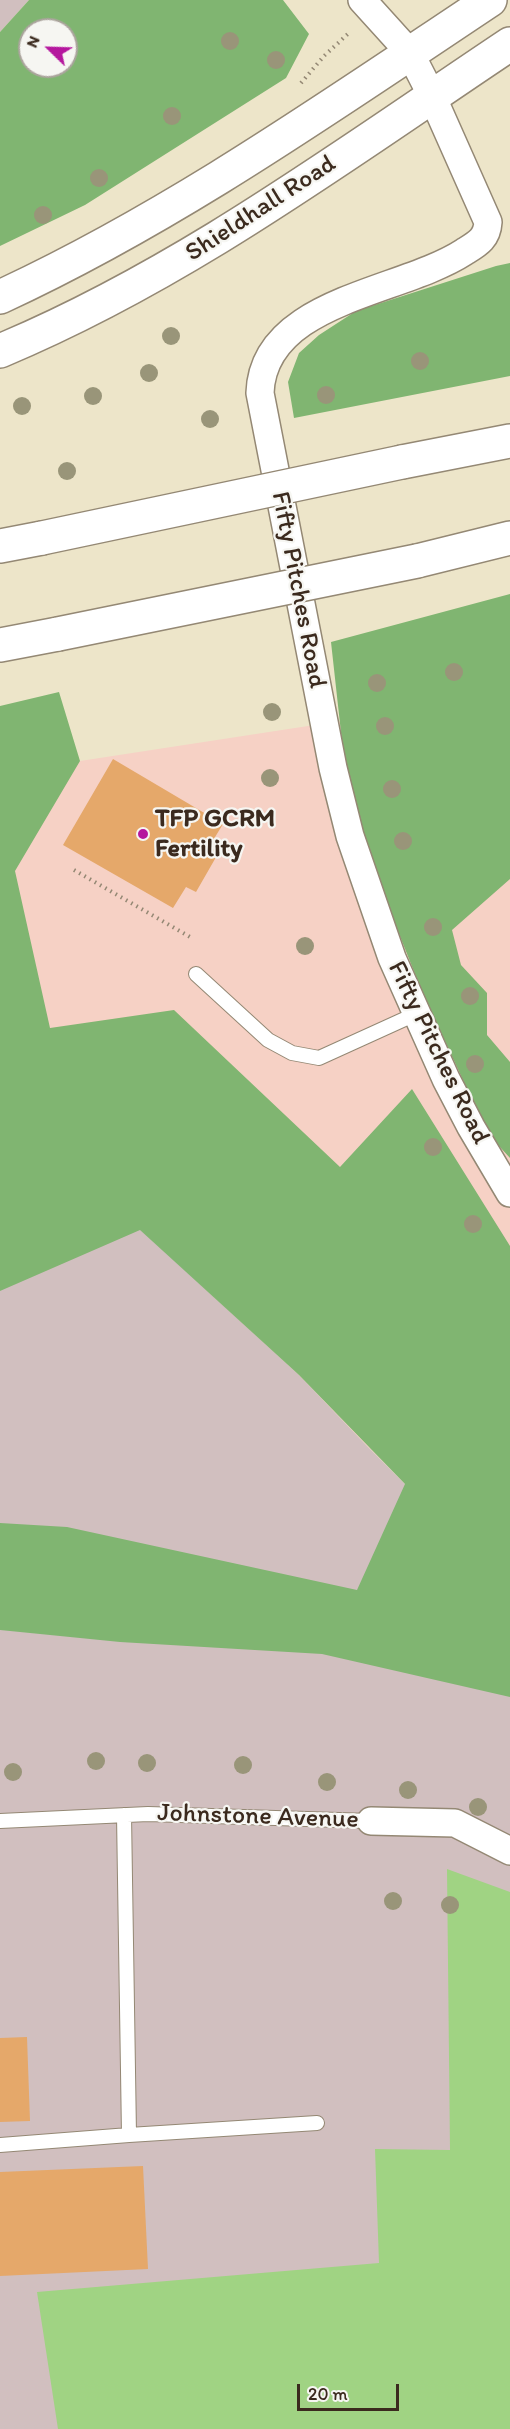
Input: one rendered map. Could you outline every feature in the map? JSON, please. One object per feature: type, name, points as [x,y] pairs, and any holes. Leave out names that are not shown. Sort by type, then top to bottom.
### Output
[{"type":"main road","name":"Shieldhall Road","points":[[0,297],[115,240],[189,196],[490,0]]},
{"type":"main road","name":"Shieldhall Road","points":[[0,351],[96,308],[177,263],[510,44]]},
{"type":"main road","points":[[0,546],[510,441]]},
{"type":"main road","points":[[0,645],[417,561],[510,538]]},
{"type":"main road","points":[[417,561],[510,554]]},
{"type":"street","name":"Fifty Pitches Road","points":[[362,0],[410,53],[432,96],[488,222],[487,232],[481,241],[451,261],[414,277],[339,303],[291,329],[269,358],[260,377],[260,393],[333,768],[350,836],[392,958],[446,1079],[510,1193]]},
{"type":"street","name":"Johnstone Avenue","points":[[370,1821],[455,1823],[510,1851]]},
{"type":"lane","points":[[196,974],[268,1041],[292,1053],[319,1058],[417,1013]]},
{"type":"lane","points":[[124,1815],[129,2135]]},
{"type":"lane","name":"Johnstone Avenue","points":[[0,1821],[124,1815],[370,1821]]},
{"type":"lane","points":[[0,2145],[317,2123]]},
{"type":"path","points":[[74,870],[192,938]]},
{"type":"shaded area","points":[[0,0],[29,0],[0,32]]},
{"type":"shaded area","points":[[510,695],[510,1586],[367,1446],[299,1375],[140,1230],[13,1148],[0,776],[80,761]]},
{"type":"shaded area","points":[[0,1127],[140,1229],[299,1375],[510,1589],[510,2429],[0,2429]]},
{"type":"green space","points":[[29,0],[283,0],[309,34],[286,78],[85,205],[0,246],[0,32]]},
{"type":"green space","points":[[510,263],[510,376],[294,418],[288,382],[299,353],[319,335],[356,311]]},
{"type":"green space","points":[[510,594],[510,879],[452,930],[461,965],[487,993],[487,1035],[510,1062],[510,1158],[488,1134],[423,994],[360,836],[345,769],[331,642]]},
{"type":"green space","points":[[59,692],[80,761],[15,871],[50,1028],[174,1010],[340,1167],[412,1089],[510,1246],[510,1697],[322,1654],[120,1642],[0,1630],[0,1523],[67,1527],[357,1590],[405,1484],[299,1375],[140,1230],[0,1291],[0,706]]},
{"type":"green space","points":[[447,1869],[510,1892],[510,2429],[58,2429],[37,2292],[379,2263],[375,2149],[450,2150]]},
{"type":"building","name":"TFP GCRM Fertility","points":[[113,759],[223,824],[209,847],[219,852],[196,892],[186,887],[173,908],[63,845]]},
{"type":"building","points":[[27,2037],[30,2121],[0,2122],[0,2038]]},
{"type":"building","points":[[143,2166],[148,2269],[0,2276],[0,2172]]},
{"type":"place","name":"TFP GCRM Fertility","points":[[143,834]]}]
